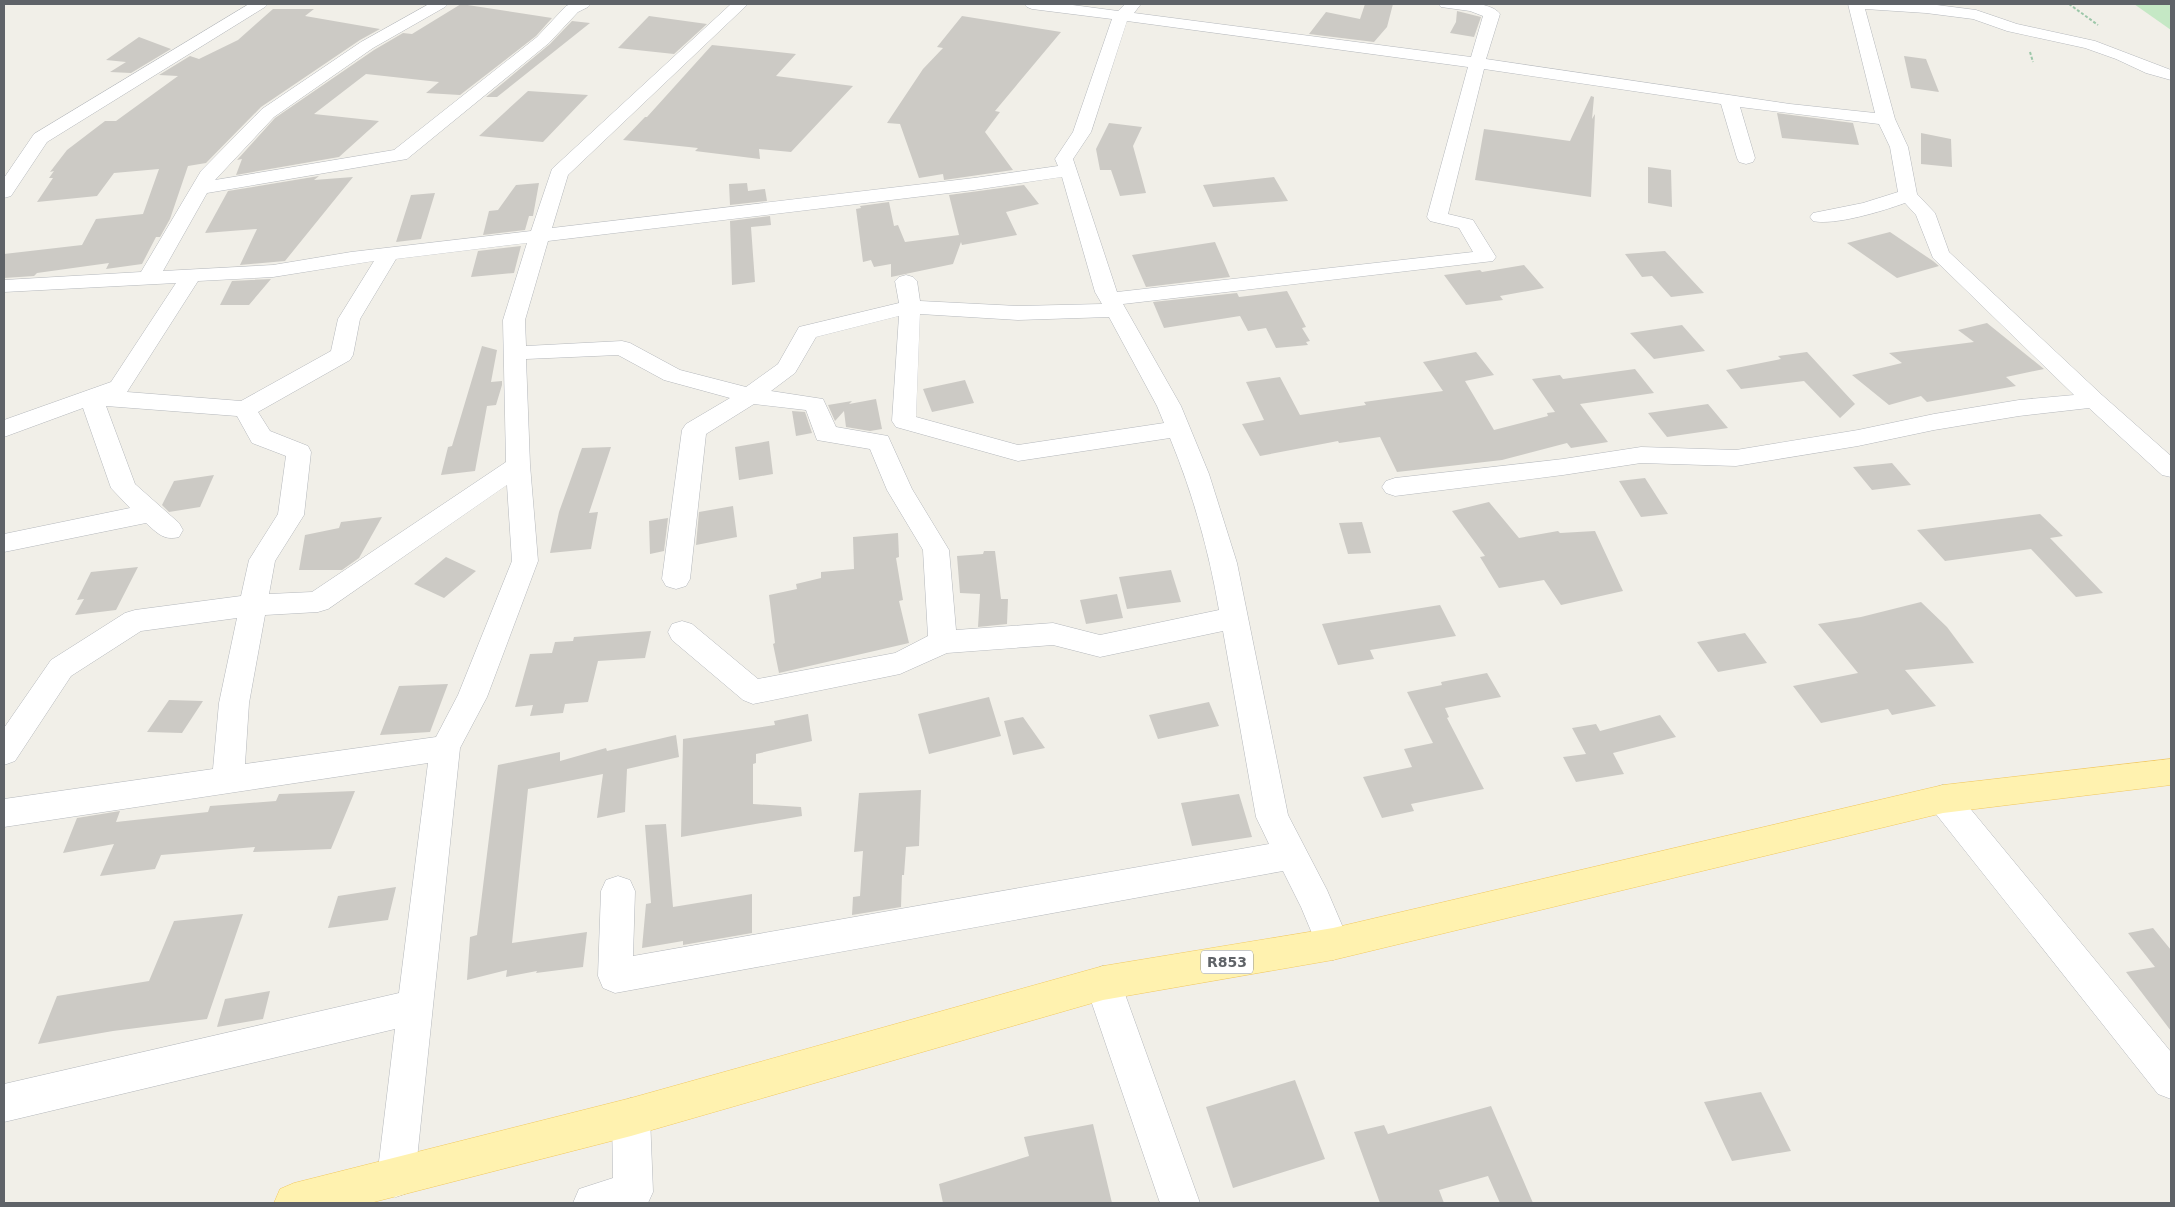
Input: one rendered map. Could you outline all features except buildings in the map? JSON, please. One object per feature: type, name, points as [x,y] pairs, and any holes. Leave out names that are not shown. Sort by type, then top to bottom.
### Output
[{"type":"main road","name":"R853","points":[[294,1203],[631,1117],[1103,983],[1333,944],[1943,799],[2171,772]]},
{"type":"street","points":[[4,192],[40,138],[260,4]]},
{"type":"street","points":[[148,278],[208,176],[268,113],[367,46],[440,4]]},
{"type":"street","points":[[200,188],[400,155],[543,40],[572,9],[583,4]]},
{"type":"street","points":[[396,1178],[446,748],[472,697],[525,561],[518,465],[514,320],[559,173],[740,4]]},
{"type":"street","points":[[1032,4],[1127,10],[1477,64],[1729,100],[1886,119]]},
{"type":"street","points":[[676,579],[694,430],[750,396],[787,368],[807,332],[910,307],[1018,313],[1113,304],[1486,257],[1466,224],[1437,217],[1492,14],[1473,8],[1446,4]]},
{"type":"street","points":[[1856,4],[1886,119],[1899,147],[1908,195],[1925,214],[1940,254],[2094,400],[2171,469]]},
{"type":"street","points":[[1864,4],[1926,8],[1976,15],[2013,28],[2122,54],[2152,69],[2171,75]]},
{"type":"street","points":[[1127,10],[1082,132],[1064,159],[1070,170],[1106,292],[1169,406],[1197,474],[1224,563],[1272,817],[1333,944]]},
{"type":"street","points":[[1729,100],[1746,158]]},
{"type":"street","points":[[4,286],[273,271],[389,253],[974,184],[1070,170]]},
{"type":"street","points":[[1820,217],[1868,209],[1908,195]]},
{"type":"street","points":[[91,397],[244,408],[342,355],[349,319],[389,253]]},
{"type":"street","points":[[4,430],[118,387],[192,275]]},
{"type":"street","points":[[515,352],[622,348],[672,375],[750,396],[815,404],[826,434],[879,442],[904,421],[910,307],[906,281]]},
{"type":"street","points":[[91,397],[124,488],[170,530]]},
{"type":"street","points":[[1395,487],[1563,467],[1642,455],[1736,458],[1858,438],[1934,422],[2019,408],[2094,400]]},
{"type":"street","points":[[228,780],[234,702],[262,560],[292,515],[299,452],[261,437],[244,408]]},
{"type":"street","points":[[904,421],[1018,453],[1179,429]]},
{"type":"street","points":[[879,442],[900,490],[936,550],[943,642]]},
{"type":"street","points":[[4,752],[61,668],[135,621],[254,605],[318,602],[518,465]]},
{"type":"street","points":[[4,543],[151,512]]},
{"type":"street","points":[[682,632],[753,692],[900,663],[943,642],[1053,634],[1100,646],[1234,618]]},
{"type":"street","points":[[4,813],[446,748]]},
{"type":"street","points":[[1943,799],[2171,1081]]},
{"type":"street","points":[[618,892],[616,976],[1291,855]]},
{"type":"street","points":[[1103,983],[1180,1203]]},
{"type":"street","points":[[4,1103],[416,1007]]},
{"type":"street","points":[[592,1203],[633,1192],[631,1117]]},
{"type":"green space","points":[[2134,4],[2171,4],[2171,30]]}]
